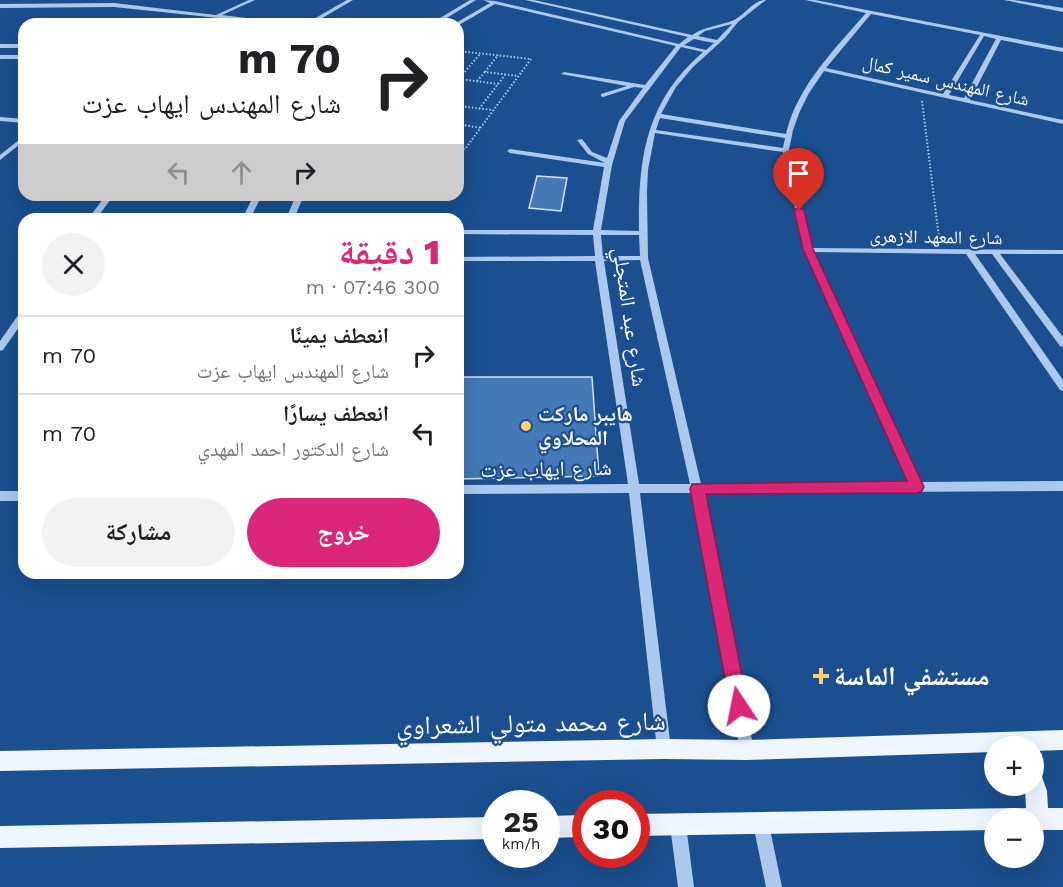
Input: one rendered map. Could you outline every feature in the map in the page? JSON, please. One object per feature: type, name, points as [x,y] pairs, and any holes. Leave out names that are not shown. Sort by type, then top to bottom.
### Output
[{"type":"main road","name":"شارع محمد متولي الشعراوي","points":[[1044,741],[1063,740]]},
{"type":"main road","name":"شارع محمد متولي الشعراوي","points":[[0,761],[984,744]]},
{"type":"main road","points":[[1044,818],[1063,819]]},
{"type":"main road","points":[[650,825],[984,819]]},
{"type":"main road","points":[[0,837],[482,828]]},
{"type":"street","points":[[0,4],[9,0]]},
{"type":"street","points":[[21,5],[34,0]]},
{"type":"street","points":[[0,4],[114,5],[144,0]]},
{"type":"street","points":[[203,14],[236,0]]},
{"type":"street","points":[[218,15],[253,0]]},
{"type":"street","points":[[319,18],[351,0]]},
{"type":"street","points":[[443,18],[474,0]]},
{"type":"street","points":[[485,0],[704,51]]},
{"type":"street","points":[[528,0],[717,42]]},
{"type":"street","name":"شارع عبد المتجلي","points":[[664,749],[634,488],[598,258],[597,232],[608,163],[622,121],[644,88],[679,45],[704,30],[736,21],[764,0]]},
{"type":"street","points":[[807,0],[1063,50]]},
{"type":"street","points":[[1006,0],[1063,10]]},
{"type":"street","points":[[1043,0],[1063,3]]},
{"type":"street","points":[[464,20],[496,1]]},
{"type":"street","points":[[127,3],[242,18]]},
{"type":"street","points":[[870,12],[822,69],[800,103],[788,136],[786,150],[808,249],[917,487]]},
{"type":"street","name":"شارع عبد المتجلي","points":[[736,21],[734,28],[704,51],[672,88],[652,131],[645,168],[643,232],[644,258],[698,489],[747,750]]},
{"type":"street","points":[[945,96],[983,34]]},
{"type":"street","points":[[966,101],[999,38]]},
{"type":"street","points":[[0,46],[18,46]]},
{"type":"street","points":[[0,57],[18,57]]},
{"type":"street","name":"شارع المهندس سمير كمال","points":[[822,69],[1063,123]]},
{"type":"street","points":[[564,74],[644,88]]},
{"type":"street","points":[[603,95],[625,88],[644,88]]},
{"type":"street","points":[[659,116],[788,136]]},
{"type":"street","points":[[0,119],[18,120]]},
{"type":"street","points":[[652,131],[786,150]]},
{"type":"street","points":[[580,140],[590,153],[608,163]]},
{"type":"street","points":[[0,158],[18,143]]},
{"type":"street","points":[[510,152],[608,163]]},
{"type":"street","points":[[464,232],[643,232]]},
{"type":"street","name":"شارع المعهد الازهرى","points":[[808,249],[970,253],[1063,252]]},
{"type":"street","points":[[970,253],[1063,387]]},
{"type":"street","points":[[995,253],[1063,344]]},
{"type":"street","points":[[464,259],[644,258]]},
{"type":"street","points":[[2,344],[18,321]]},
{"type":"street","name":"شارع ايهاب عزت","points":[[464,490],[1063,486]]},
{"type":"street","points":[[0,496],[18,496]]},
{"type":"street","points":[[760,824],[774,887]]},
{"type":"street","points":[[678,825],[686,887]]},
{"type":"path","points":[[464,52],[531,58],[464,149]]},
{"type":"path","points":[[464,73],[481,53]]},
{"type":"path","points":[[477,81],[498,55]]},
{"type":"path","points":[[485,72],[519,76]]},
{"type":"path","points":[[479,109],[506,75]]},
{"type":"path","points":[[464,80],[499,84]]},
{"type":"path","points":[[921,91],[940,252]]},
{"type":"path","points":[[464,107],[493,110]]},
{"type":"path","points":[[464,125],[481,128]]},
{"type":"building","points":[[537,176],[567,178],[561,211],[529,208]]},
{"type":"building","name":"هايبر ماركت المحلاوي","points":[[464,377],[592,377],[599,476],[464,479]]},
{"type":"place","name":"هايبر ماركت المحلاوي","points":[[526,426]]},
{"type":"place","name":"مستشفي الماسة","points":[[821,676]]},
{"type":"route","points":[[739,706],[698,489],[917,487],[808,249],[799,210]]}]
